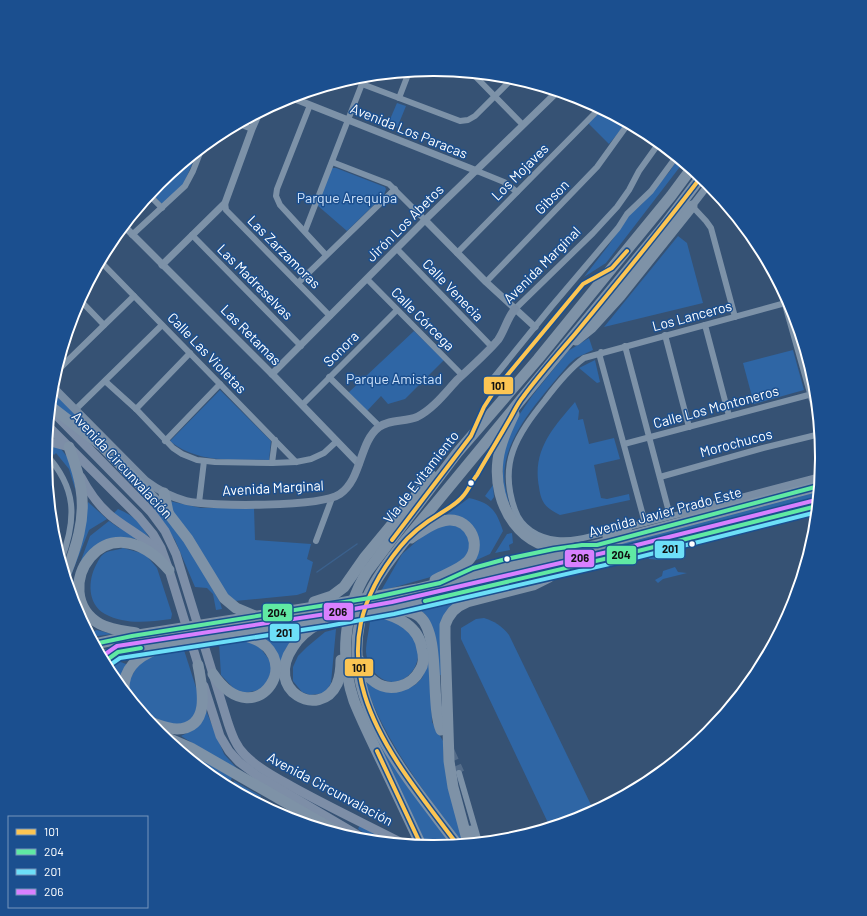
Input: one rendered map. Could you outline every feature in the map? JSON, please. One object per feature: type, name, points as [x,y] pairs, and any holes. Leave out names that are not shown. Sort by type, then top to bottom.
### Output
[{"type":"highway","name":"Vía de Evitamiento","points":[[346,634],[351,610],[360,584],[373,565],[457,454],[612,268],[688,174]]},
{"type":"highway","name":"Vía de Evitamiento","points":[[453,839],[410,780],[377,728],[368,708],[357,670],[356,652],[358,633],[364,608],[375,582],[403,543],[664,226],[697,182]]},
{"type":"highway","points":[[561,351],[591,328],[616,301],[692,206]]},
{"type":"highway","points":[[521,399],[503,440],[498,460],[497,472],[500,489],[508,513],[515,526],[531,540],[545,545],[561,548],[582,545],[597,545],[627,527]]},
{"type":"highway","points":[[55,410],[82,430],[114,458],[168,513],[188,539],[224,598],[236,608],[256,616]]},
{"type":"highway","points":[[105,439],[114,458]]},
{"type":"highway","points":[[68,568],[77,543],[82,507],[81,489],[76,467],[69,447]]},
{"type":"highway","points":[[288,612],[327,598],[344,587],[365,557],[425,484],[441,467],[457,454]]},
{"type":"highway","points":[[784,496],[797,483]]},
{"type":"highway","name":"Avenida Javier Prado Este","points":[[100,643],[144,634],[376,598],[597,545],[671,521],[784,496],[814,488]]},
{"type":"highway","points":[[164,493],[168,513]]},
{"type":"highway","points":[[107,655],[375,612],[564,569],[812,507]]},
{"type":"highway","points":[[671,521],[684,513]]},
{"type":"highway","points":[[403,543],[435,524],[451,520],[458,521],[465,525],[470,530],[473,538],[474,551],[466,563],[417,589]]},
{"type":"highway","points":[[144,634],[109,628],[99,623],[89,615],[82,603],[80,593],[79,582],[83,568],[88,559],[99,549],[112,544],[126,542],[146,549],[157,557],[169,570]]},
{"type":"highway","points":[[467,838],[451,779],[447,741],[445,625],[448,618],[456,609],[467,602],[533,584],[564,569]]},
{"type":"highway","points":[[393,608],[415,613],[420,616],[427,626],[431,642],[436,684],[437,718],[441,730]]},
{"type":"highway","points":[[356,652],[360,663],[368,676],[374,682],[383,686],[392,688],[403,686],[412,680],[420,671],[423,663],[423,651],[414,630],[402,620],[375,612]]},
{"type":"highway","points":[[327,620],[312,628],[302,636],[296,642],[288,655],[285,667],[286,679],[288,686],[294,694],[301,698],[313,700],[326,696],[333,690],[339,680],[342,649],[346,634]]},
{"type":"highway","points":[[213,674],[220,684],[227,690],[233,694],[246,698],[255,697],[265,692],[274,680],[276,674],[275,663],[273,656],[264,644],[255,639],[232,634]]},
{"type":"highway","points":[[346,634],[345,649],[347,669],[355,702],[418,839]]},
{"type":"highway","points":[[125,682],[130,666],[137,660],[148,653],[174,643]]},
{"type":"highway","points":[[161,725],[177,729],[188,726],[198,719],[202,710],[203,700],[198,662]]},
{"type":"highway","points":[[180,743],[191,748],[320,822]]},
{"type":"main road","name":"Avenida Marginal","points":[[58,392],[146,480],[164,493],[176,498],[199,503],[262,504],[316,501],[332,498],[340,494],[346,488],[359,464],[368,441],[373,432],[380,426],[386,423],[417,417],[432,406],[492,347],[502,334],[510,314],[515,309]]},
{"type":"main road","name":"Avenida Circunvalación","points":[[55,412],[151,512],[174,548],[232,735],[241,751],[261,768],[304,793],[390,837]]},
{"type":"main road","name":"Avenida Circunvalación","points":[[53,431],[145,522],[153,534],[169,570],[218,731],[225,746],[244,767],[349,830]]},
{"type":"main road","points":[[53,443],[69,447]]},
{"type":"main road","points":[[76,467],[85,486],[96,502],[111,516],[153,545],[164,557]]},
{"type":"main road","name":"Avenida Javier Prado Este","points":[[684,513],[814,479]]},
{"type":"street","points":[[399,98],[407,77]]},
{"type":"street","points":[[478,79],[523,126]]},
{"type":"street","points":[[305,231],[362,84],[460,121],[468,120],[475,116],[508,84]]},
{"type":"street","name":"Jirón Los Abetos","points":[[272,374],[425,220],[553,96]]},
{"type":"street","name":"Avenida Los Paracas","points":[[300,101],[504,182],[517,192]]},
{"type":"street","points":[[310,105],[277,189],[276,196],[280,205],[326,255]]},
{"type":"street","name":"Los Mojaves","points":[[457,253],[595,113]]},
{"type":"street","points":[[162,265],[225,203],[255,121]]},
{"type":"street","points":[[245,127],[252,129]]},
{"type":"street","name":"Gibson","points":[[486,282],[597,167],[625,128]]},
{"type":"street","name":"Avenida Marginal","points":[[515,309],[593,233],[617,207],[629,190],[639,171],[655,148]]},
{"type":"street","points":[[132,235],[185,186],[193,171],[197,159]]},
{"type":"street","points":[[487,386],[534,327],[618,228],[627,214],[651,191],[673,161]]},
{"type":"street","points":[[332,162],[389,184],[486,282],[534,327]]},
{"type":"street","points":[[298,282],[395,189]]},
{"type":"street","points":[[705,190],[692,206],[711,228],[735,317]]},
{"type":"street","points":[[154,199],[162,208]]},
{"type":"street","name":"Las Zarzamoras","points":[[225,203],[226,210],[330,316]]},
{"type":"street","name":"Las Retamas","points":[[128,230],[272,374],[359,464]]},
{"type":"street","name":"Las Madreselvas","points":[[192,235],[301,346]]},
{"type":"street","name":"Calle Venecia","points":[[397,249],[492,347]]},
{"type":"street","name":"Calle Las Violetas","points":[[104,265],[296,462]]},
{"type":"street","name":"Calle Córcega","points":[[367,279],[462,376]]},
{"type":"street","points":[[64,365],[134,296]]},
{"type":"street","name":"Los Lanceros","points":[[601,352],[783,304]]},
{"type":"street","points":[[84,305],[104,326]]},
{"type":"street","name":"Sonora","points":[[302,405],[397,310]]},
{"type":"street","points":[[76,409],[162,325]]},
{"type":"street","points":[[705,325],[729,416]]},
{"type":"street","points":[[665,335],[689,426]]},
{"type":"street","points":[[625,346],[671,521]]},
{"type":"street","points":[[601,352],[600,357],[645,523]]},
{"type":"street","name":"Avenida Javier Prado Este","points":[[601,352],[584,358],[575,365],[558,383],[522,429],[517,438],[511,457],[509,488],[518,519],[533,533],[545,538],[556,540],[567,540],[645,523],[671,521]]},
{"type":"street","points":[[136,409],[190,353]]},
{"type":"street","points":[[329,377],[380,426]]},
{"type":"street","points":[[105,381],[136,409],[165,441],[182,454],[197,460],[215,462],[296,462],[311,459],[324,453],[337,441]]},
{"type":"street","points":[[165,441],[220,384]]},
{"type":"street","name":"Calle Los Montoneros","points":[[624,444],[810,394]]},
{"type":"street","name":"Morochucos","points":[[660,477],[814,435]]},
{"type":"street","points":[[272,463],[275,440]]},
{"type":"street","points":[[52,461],[66,482],[72,508],[71,522],[64,552]]},
{"type":"street","points":[[199,503],[204,461]]},
{"type":"street","points":[[316,541],[332,498]]},
{"type":"street","points":[[459,773],[477,837]]},
{"type":"street","points":[[457,805],[466,818],[472,837]]},
{"type":"green space","points":[[397,103],[406,106],[397,128],[388,124]]},
{"type":"green space","points":[[597,114],[623,127],[609,144],[588,123]]},
{"type":"green space","points":[[193,162],[183,185],[162,204],[155,197]]},
{"type":"green space","points":[[675,163],[680,167],[606,263],[584,277],[631,213],[641,205],[670,171]]},
{"type":"green space","name":"Parque Arequipa","points":[[332,168],[336,168],[385,187],[386,189],[384,195],[347,231],[317,205]]},
{"type":"green space","points":[[678,236],[687,243],[703,303],[604,327]]},
{"type":"green space","name":"Parque Amistad","points":[[414,331],[444,360],[405,399],[388,404],[381,396],[367,411],[348,393]]},
{"type":"green space","points":[[589,338],[593,350],[576,358],[569,364],[530,412],[514,438],[508,452],[504,471],[509,503],[504,497],[502,454],[517,418],[532,396],[568,351]]},
{"type":"green space","points":[[793,350],[804,390],[754,404],[743,363]]},
{"type":"green space","points":[[595,360],[600,382],[597,383],[579,368]]},
{"type":"green space","points":[[220,390],[271,441],[269,460],[230,460],[204,457],[192,454],[170,441]]},
{"type":"green space","points":[[57,395],[104,443],[60,410],[56,405]]},
{"type":"green space","points":[[575,402],[579,411],[578,420],[583,419],[589,444],[614,438],[620,459],[594,465],[601,498],[607,499],[629,494],[630,500],[560,515],[551,510],[541,497],[538,474],[539,462],[546,440]]},
{"type":"green space","points":[[52,446],[61,449],[71,462],[76,492],[69,469],[56,453],[54,455],[52,453]]},
{"type":"green space","points":[[493,485],[494,497],[491,501],[485,496]]},
{"type":"green space","points":[[813,492],[813,498],[538,569],[538,565]]},
{"type":"green space","points":[[469,498],[483,502],[492,508],[503,531],[490,554],[472,562],[477,542],[446,515]]},
{"type":"green space","points":[[160,499],[201,508],[254,508],[255,540],[311,544],[307,559],[313,562],[306,592],[297,595],[235,601],[227,594]]},
{"type":"green space","points":[[88,502],[107,519],[89,530],[71,576],[69,572]]},
{"type":"green space","points":[[157,507],[188,546],[220,602],[222,609],[216,610],[213,594],[207,588],[195,587],[175,540],[154,510]]},
{"type":"green space","points":[[118,509],[129,514],[136,520],[149,537],[113,514]]},
{"type":"green space","points":[[109,521],[119,528],[121,527],[137,539],[111,538],[97,546],[84,562],[79,598],[73,583],[90,536]]},
{"type":"green space","points":[[451,523],[469,533],[470,554],[445,573],[381,591],[402,554],[425,534],[439,526]]},
{"type":"green space","points":[[512,533],[513,543],[509,545],[510,550],[495,553],[507,534]]},
{"type":"green space","points":[[123,548],[145,554],[157,568],[172,614],[171,619],[145,622],[121,620],[99,610],[92,598],[91,584],[93,571],[105,553]]},
{"type":"green space","points":[[664,552],[672,553],[673,556],[661,560],[649,559],[648,557]]},
{"type":"green space","points":[[675,567],[678,572],[687,573],[663,579],[658,583],[655,580],[662,576],[663,571]]},
{"type":"green space","points":[[458,599],[458,601],[442,618],[443,674],[438,676],[432,634],[426,615],[418,608]]},
{"type":"green space","points":[[383,618],[408,631],[416,642],[418,653],[417,664],[412,672],[404,679],[395,682],[385,680],[376,674],[369,664],[366,655],[366,644],[370,621]]},
{"type":"green space","points":[[484,618],[498,624],[509,635],[591,805],[548,822],[461,639],[461,628],[476,619]]},
{"type":"green space","points":[[336,629],[331,683],[325,693],[310,695],[302,692],[293,681],[293,667],[298,656],[325,632]]},
{"type":"green space","points":[[97,630],[112,634],[96,636],[93,631]]},
{"type":"green space","points":[[298,633],[285,650],[281,662],[279,662],[273,647],[265,638]]},
{"type":"green space","points":[[247,639],[256,642],[273,665],[265,689],[239,694],[221,675],[219,643]]},
{"type":"green space","points":[[184,650],[200,700],[199,711],[186,724],[166,724],[158,722],[128,686],[128,683],[140,661],[158,653]]},
{"type":"green space","points":[[430,659],[432,722],[443,741],[444,762],[464,838],[458,839],[407,766],[383,725],[365,682],[402,690],[415,685],[422,678]]},
{"type":"green space","points":[[118,661],[126,664],[127,666],[123,680],[116,670],[112,664]]},
{"type":"green space","points":[[205,708],[224,754],[241,773],[181,736],[197,726]]},
{"type":"green space","points":[[372,731],[447,839],[424,840]]},
{"type":"green space","points":[[196,757],[232,777],[231,781]]},
{"type":"green space","points":[[234,781],[261,796],[260,797],[243,788]]},
{"type":"green space","points":[[360,825],[379,835],[363,833],[358,829]]},
{"type":"waterway","points":[[317,572],[357,544]]},
{"type":"tunnel","points":[[449,751],[459,773]]},
{"type":"transit line","name":"101","points":[[453,839],[405,773],[383,738],[367,702],[359,666],[360,628],[373,588],[400,547],[409,537],[424,524],[462,498],[521,400],[639,256],[697,182]]},
{"type":"transit line","name":"101","points":[[392,540],[471,436],[484,407],[495,390],[583,284],[612,268],[627,251]]},
{"type":"transit line","name":"204","points":[[100,643],[132,636],[376,597],[440,583],[473,568],[506,559],[554,549],[582,545],[597,545],[814,487]]},
{"type":"transit line","name":"206","points":[[106,654],[117,646],[326,614],[392,602],[629,547],[813,501]]},
{"type":"transit line","name":"204","points":[[425,601],[630,553],[812,507]]},
{"type":"transit line","name":"201","points":[[112,664],[120,658],[328,626],[394,614],[631,559],[811,513]]},
{"type":"transit line","name":"204","points":[[109,659],[118,652],[141,648]]},
{"type":"transit line","name":"101","points":[[377,751],[418,839]]}]
